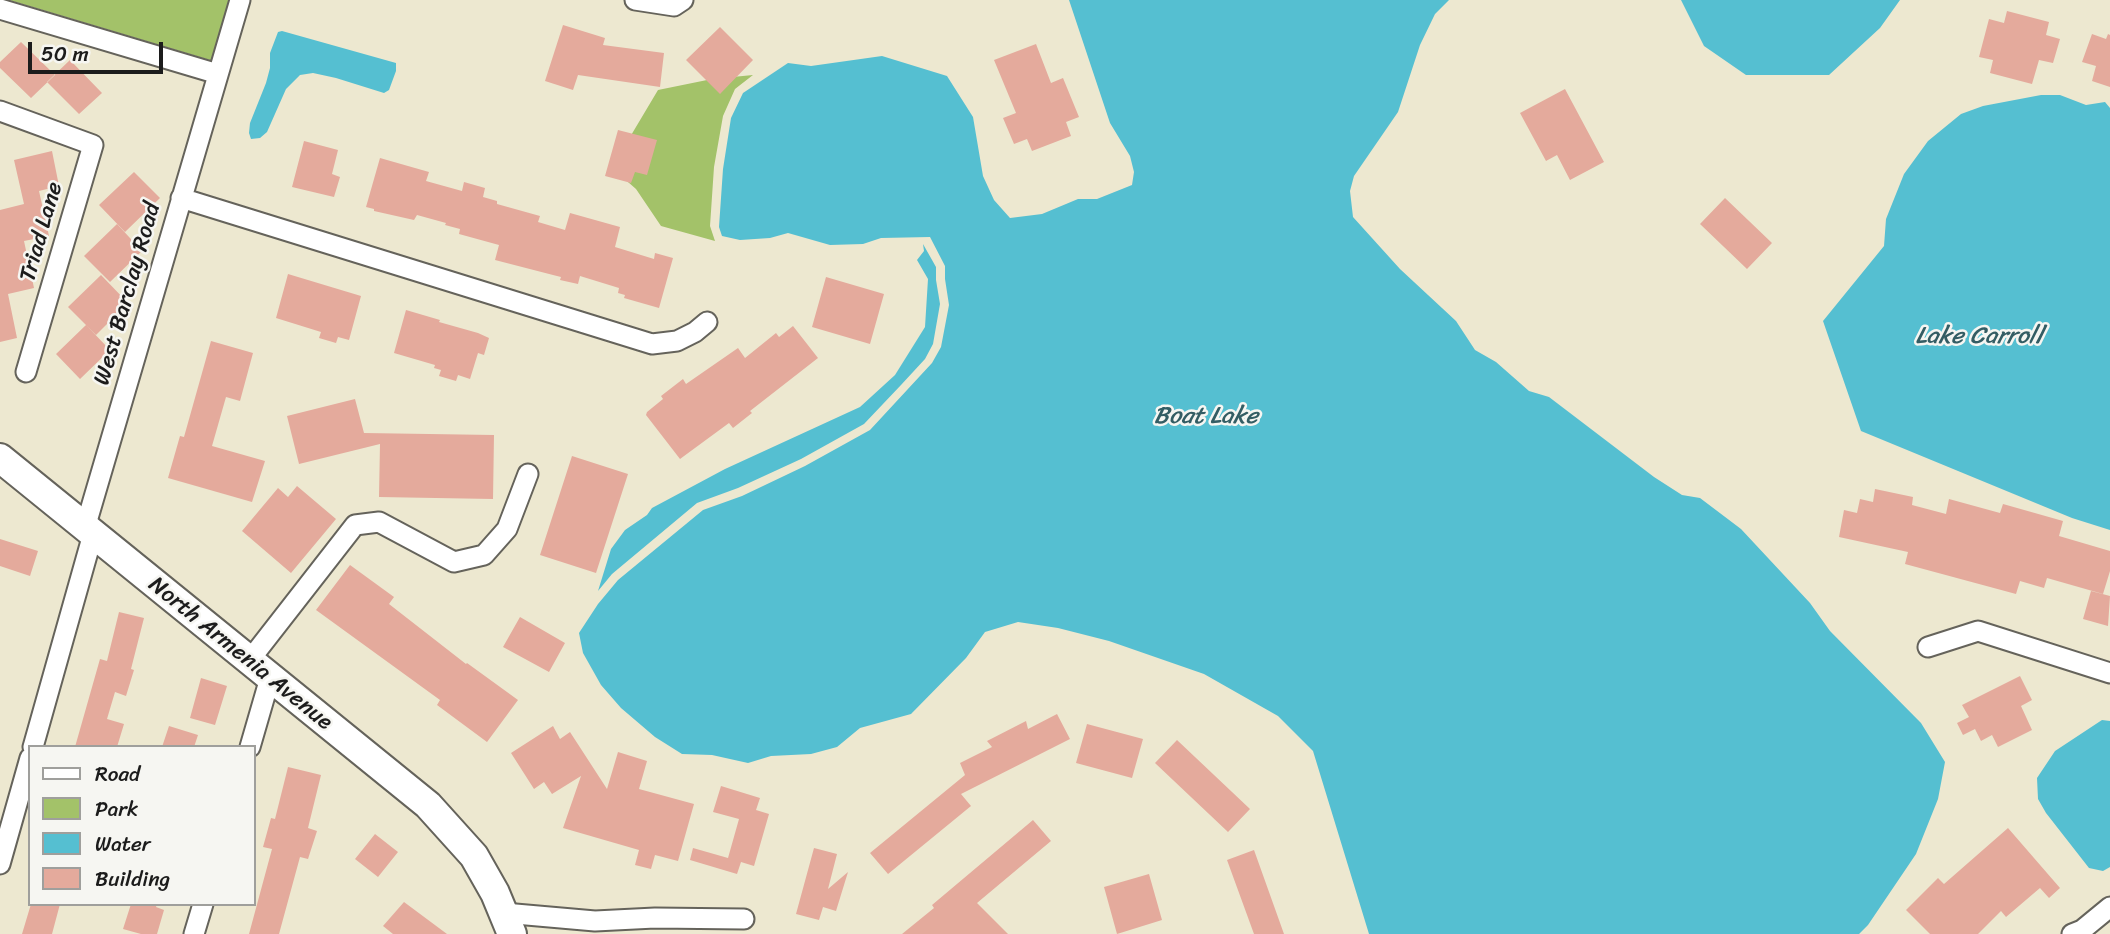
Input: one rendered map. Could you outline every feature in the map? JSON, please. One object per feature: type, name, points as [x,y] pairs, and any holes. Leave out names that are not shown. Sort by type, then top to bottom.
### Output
[{"type":"main road","name":"North Armenia Avenue","points":[[0,458],[428,805],[474,856],[508,923]]},
{"type":"street","name":"West Barclay Road","points":[[34,745],[89,531],[181,198],[240,0]]},
{"type":"street","points":[[635,0],[674,6],[683,0]]},
{"type":"street","points":[[0,9],[218,74]]},
{"type":"street","name":"Triad Lane","points":[[0,111],[93,145],[26,372]]},
{"type":"street","points":[[181,198],[652,344],[677,341],[707,322]]},
{"type":"street","points":[[250,745],[259,669],[355,525],[379,522],[454,562],[484,555],[507,528],[528,474]]},
{"type":"street","points":[[1928,647],[1978,631],[2110,673]]},
{"type":"street","points":[[0,864],[28,765]]},
{"type":"street","points":[[194,934],[202,906]]},
{"type":"street","points":[[2072,934],[2082,930],[2110,907]]},
{"type":"street","points":[[508,923],[655,918],[744,919]]},
{"type":"green space","points":[[9,0],[231,0],[213,61]]},
{"type":"green space","points":[[753,75],[735,89],[723,116],[714,167],[710,226],[715,241],[661,226],[636,189],[628,182],[630,137],[658,90],[712,79]]},
{"type":"water","name":"Boat Lake","points":[[1069,0],[1449,0],[1435,14],[1420,45],[1398,112],[1354,176],[1350,191],[1353,217],[1400,269],[1456,321],[1475,350],[1496,362],[1529,391],[1549,397],[1654,477],[1682,495],[1700,498],[1741,529],[1810,603],[1830,631],[1921,723],[1945,762],[1938,799],[1916,854],[1868,925],[1859,934],[1369,934],[1313,751],[1278,716],[1204,674],[1109,641],[1058,628],[1018,622],[985,632],[966,658],[911,714],[860,728],[837,747],[811,754],[771,756],[748,763],[712,755],[682,754],[655,737],[621,708],[601,685],[583,653],[579,633],[618,580],[703,510],[742,496],[805,466],[870,430],[932,363],[941,347],[949,305],[945,266],[930,237],[881,238],[863,244],[830,245],[788,233],[770,238],[740,240],[722,236],[719,227],[723,169],[731,118],[743,93],[788,63],[811,66],[882,56],[947,76],[973,117],[983,176],[994,200],[1010,218],[1042,214],[1078,199],[1097,199],[1132,185],[1134,172],[1130,156],[1110,123]]},
{"type":"water","points":[[1681,0],[1900,0],[1880,28],[1829,75],[1746,75],[1704,46]]},
{"type":"water","points":[[278,32],[396,63],[389,90],[384,93],[313,73],[300,75],[286,89],[267,132],[260,138],[251,139],[250,123],[266,83],[270,53]]},
{"type":"water","name":"Lake Carroll","points":[[2041,95],[2060,95],[2086,105],[2105,102],[2110,108],[2110,530],[2072,518],[1861,431],[1823,321],[1884,246],[1886,219],[1904,174],[1928,141],[1961,114],[1983,106]]},
{"type":"water","points":[[923,244],[936,267],[940,304],[933,344],[925,359],[901,385],[864,424],[801,459],[738,488],[697,503],[612,574],[598,591],[611,549],[625,530],[647,515],[652,508],[725,469],[860,407],[895,375],[925,327],[928,279],[917,260],[924,251]]},
{"type":"water","points":[[2102,720],[2110,721],[2110,867],[2103,871],[2089,868],[2046,813],[2038,799],[2037,778],[2055,751]]},
{"type":"building","points":[[2007,11],[2049,22],[2046,35],[2060,39],[2053,63],[2039,60],[2032,84],[1990,73],[1993,60],[1979,57],[1989,19],[2004,23]]},
{"type":"building","points":[[563,25],[605,38],[603,45],[664,53],[660,87],[578,75],[573,90],[545,81]]},
{"type":"building","points":[[720,27],[753,60],[720,94],[686,60]]},
{"type":"building","points":[[2092,34],[2106,39],[2108,34],[2110,35],[2110,87],[2092,81],[2096,66],[2082,62]]},
{"type":"building","points":[[21,42],[55,75],[31,98],[0,68],[0,62]]},
{"type":"building","points":[[1036,44],[1051,83],[1063,78],[1079,117],[1066,122],[1071,136],[1032,151],[1027,139],[1014,144],[1003,118],[1016,113],[994,60]]},
{"type":"building","points":[[70,60],[102,93],[79,114],[47,82]]},
{"type":"building","points":[[1565,89],[1604,162],[1570,180],[1557,155],[1546,161],[1520,113]]},
{"type":"building","points":[[618,130],[657,140],[647,175],[635,172],[631,183],[605,176]]},
{"type":"building","points":[[304,141],[338,150],[332,174],[340,177],[334,197],[292,187]]},
{"type":"building","points":[[52,151],[59,186],[39,191],[49,236],[24,241],[34,288],[8,294],[17,338],[0,342],[0,210],[24,204],[14,160]]},
{"type":"building","points":[[380,158],[429,172],[426,181],[462,191],[464,182],[485,188],[483,197],[497,201],[497,204],[540,216],[538,222],[565,230],[570,213],[620,227],[615,247],[654,259],[655,253],[673,258],[659,308],[624,298],[625,295],[618,293],[619,288],[580,276],[578,284],[495,260],[499,245],[459,234],[460,229],[445,225],[446,223],[417,215],[414,220],[366,207]]},
{"type":"building","points":[[134,172],[160,198],[125,232],[99,205]]},
{"type":"building","points":[[1725,198],[1772,243],[1747,269],[1700,224]]},
{"type":"building","points":[[117,224],[142,251],[110,282],[84,256]]},
{"type":"building","points":[[288,274],[361,296],[349,340],[338,337],[336,343],[319,338],[321,332],[276,318]]},
{"type":"building","points":[[101,275],[128,303],[96,335],[68,307]]},
{"type":"building","points":[[826,277],[884,294],[870,344],[812,327]]},
{"type":"building","points":[[406,310],[489,338],[484,355],[478,353],[470,379],[458,375],[456,381],[439,376],[441,370],[434,368],[435,365],[394,353]]},
{"type":"building","points":[[86,325],[110,350],[80,379],[56,354]]},
{"type":"building","points":[[793,326],[818,358],[750,411],[752,413],[733,428],[729,423],[680,459],[646,415],[647,412],[663,399],[661,396],[683,379],[686,384],[738,348],[745,358],[776,333],[779,337]]},
{"type":"building","points":[[211,341],[253,353],[240,401],[226,397],[212,446],[265,461],[252,502],[168,478],[180,436],[184,437]]},
{"type":"building","points":[[355,399],[364,433],[494,435],[493,499],[379,497],[380,444],[299,464],[287,416]]},
{"type":"building","points":[[572,456],[628,474],[596,573],[540,555]]},
{"type":"building","points":[[297,486],[336,519],[291,573],[242,531],[278,488],[288,497]]},
{"type":"building","points":[[1875,489],[1913,497],[1912,505],[1946,514],[1949,499],[2000,513],[2003,504],[2063,521],[2059,536],[2110,551],[2110,571],[2103,594],[2047,578],[2044,588],[2020,581],[2016,594],[1905,564],[1908,552],[1839,537],[1844,510],[1857,513],[1860,499],[1873,502]]},
{"type":"building","points":[[0,539],[38,551],[30,576],[0,566]]},
{"type":"building","points":[[350,565],[394,597],[389,604],[466,664],[518,700],[487,742],[437,705],[440,700],[316,610]]},
{"type":"building","points":[[2091,591],[2110,596],[2108,626],[2083,619]]},
{"type":"building","points":[[119,612],[144,618],[126,696],[115,692],[107,719],[124,724],[118,745],[76,745],[100,659],[107,661]]},
{"type":"building","points":[[520,617],[565,643],[549,672],[503,647]]},
{"type":"building","points":[[2020,676],[2032,700],[2021,706],[2032,730],[1998,747],[1992,735],[1981,741],[1975,729],[1963,735],[1957,723],[1969,717],[1962,705]]},
{"type":"building","points":[[201,678],[227,686],[215,725],[190,718]]},
{"type":"building","points":[[1057,714],[1070,739],[961,794],[971,806],[888,874],[870,853],[965,775],[960,763],[992,747],[987,741],[1026,721],[1028,729]]},
{"type":"building","points":[[1087,724],[1143,739],[1132,778],[1076,763]]},
{"type":"building","points":[[169,726],[198,735],[195,745],[163,745]]},
{"type":"building","points":[[553,726],[560,739],[570,732],[607,789],[618,752],[647,761],[639,789],[694,804],[678,861],[655,855],[651,869],[635,865],[639,850],[563,828],[581,776],[552,794],[544,782],[534,789],[511,753]]},
{"type":"building","points":[[1177,740],[1250,809],[1228,832],[1155,763]]},
{"type":"building","points":[[288,767],[321,775],[308,828],[317,831],[308,859],[300,857],[279,934],[249,934],[272,849],[263,847],[271,818],[275,819]]},
{"type":"building","points":[[721,786],[760,798],[756,810],[769,814],[754,866],[741,862],[737,874],[690,860],[693,848],[728,858],[739,819],[713,812]]},
{"type":"building","points":[[1033,820],[1051,841],[977,903],[1008,934],[902,934],[934,908],[932,905]]},
{"type":"building","points":[[2008,828],[2060,888],[2049,898],[2040,888],[2006,917],[2001,911],[1978,934],[1930,934],[1906,910],[1938,878],[1944,884]]},
{"type":"building","points":[[375,834],[398,852],[378,877],[355,859]]},
{"type":"building","points":[[814,848],[837,854],[828,889],[848,872],[836,911],[823,907],[819,920],[796,914]]},
{"type":"building","points":[[1254,850],[1284,934],[1254,934],[1227,860]]},
{"type":"building","points":[[1149,874],[1162,920],[1117,934],[1104,887]]},
{"type":"building","points":[[404,902],[447,934],[393,934],[383,926]]},
{"type":"building","points":[[30,906],[59,906],[52,934],[22,934]]},
{"type":"building","points":[[130,906],[156,906],[164,910],[157,934],[141,934],[123,929]]}]
